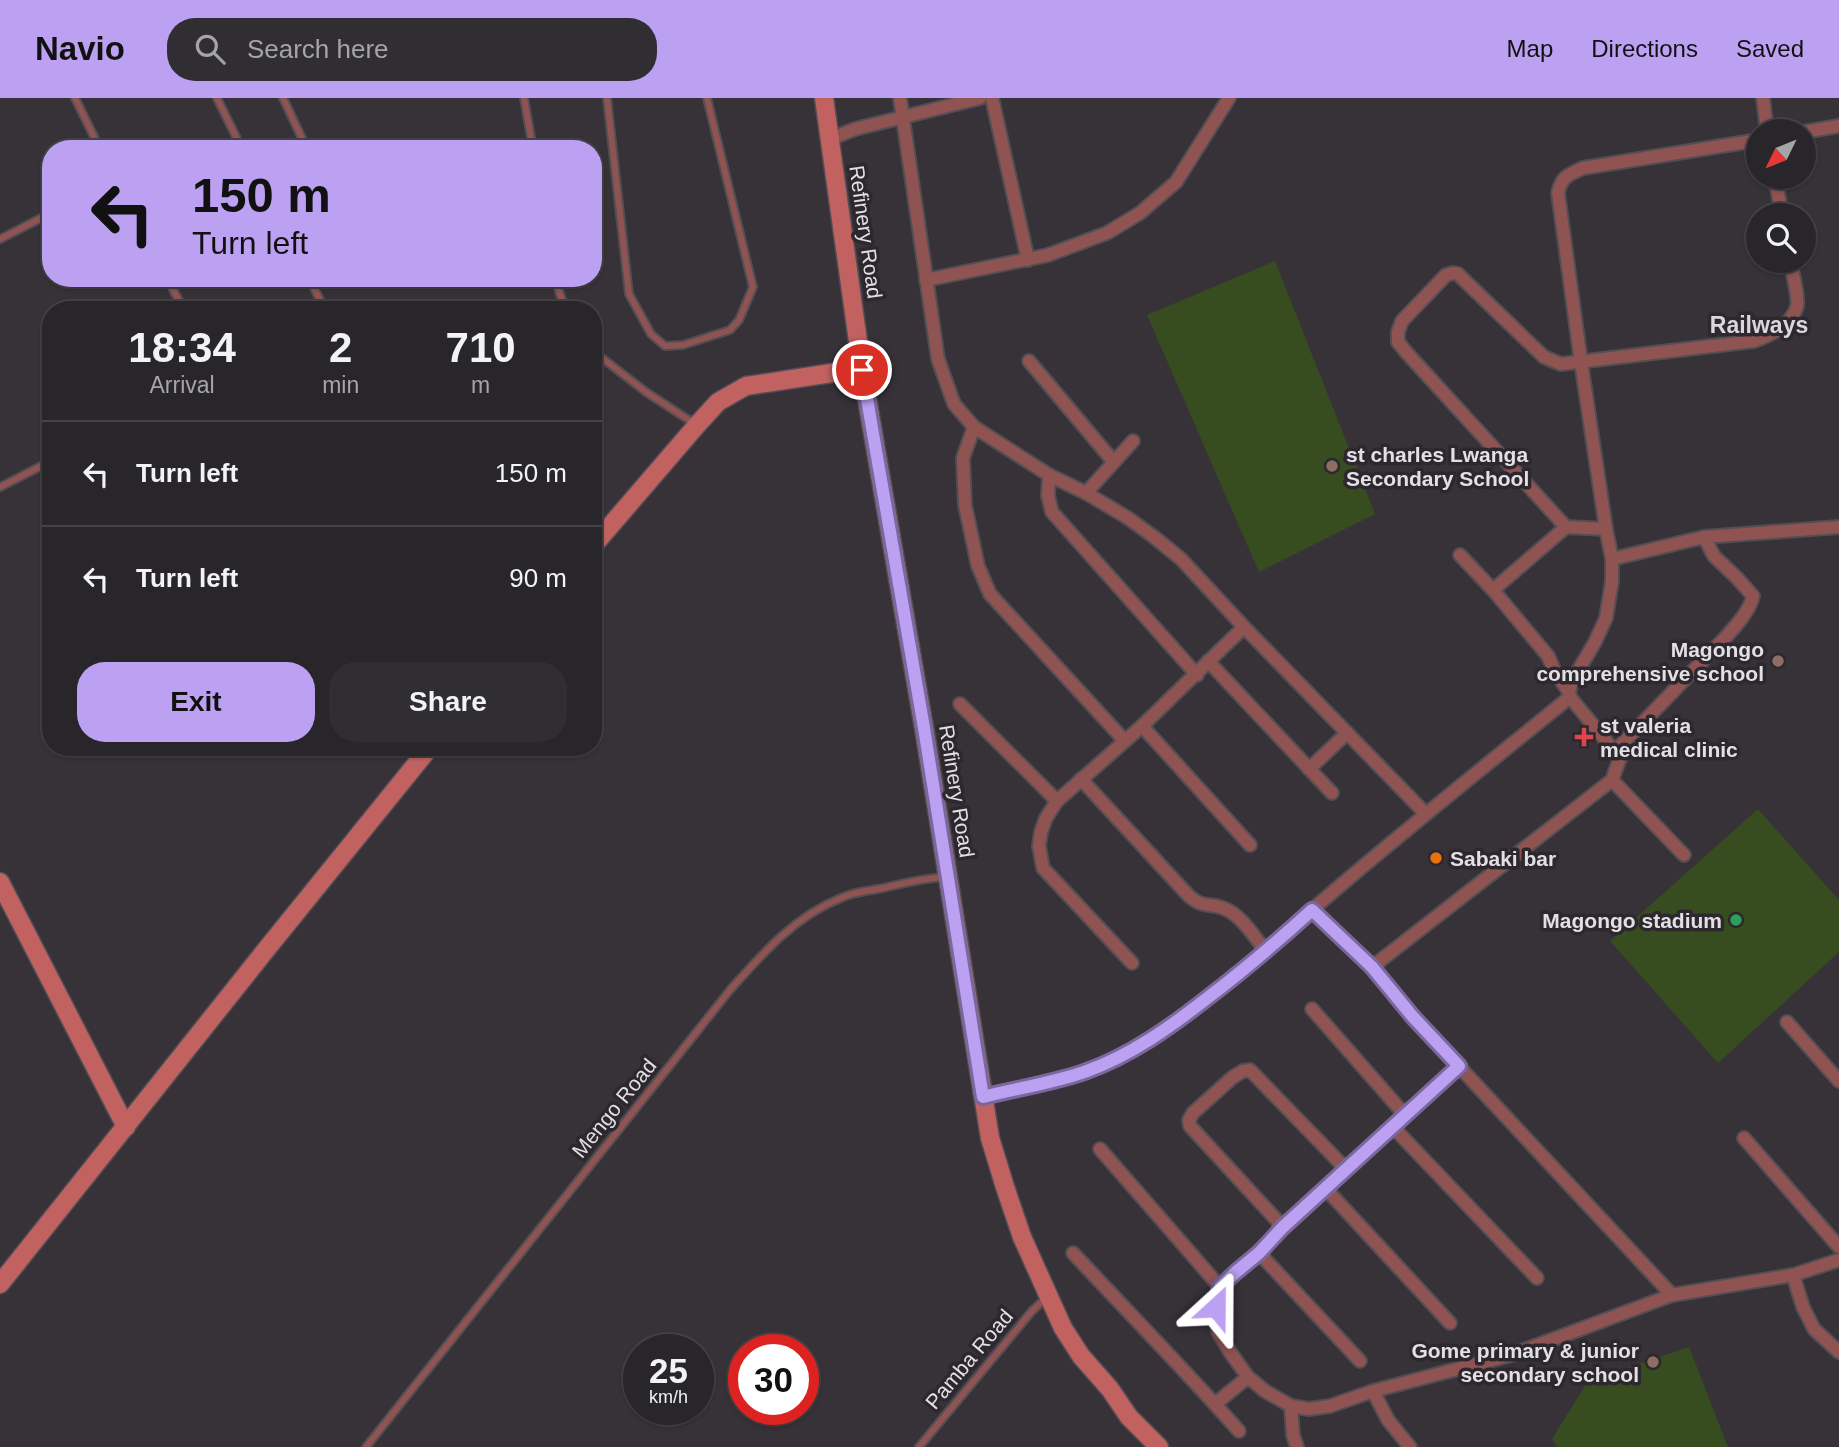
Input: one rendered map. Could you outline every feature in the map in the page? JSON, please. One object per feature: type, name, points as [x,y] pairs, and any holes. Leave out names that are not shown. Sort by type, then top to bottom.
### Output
[{"type":"main road","name":"Refinery Road","points":[[824,98],[862,370],[990,1138],[1022,1237],[1063,1328],[1081,1356],[1129,1416],[1159,1447]]},
{"type":"main road","points":[[602,535],[718,402],[746,386],[862,370]]},
{"type":"main road","points":[[0,1284],[422,756]]},
{"type":"main road","points":[[0,882],[127,1127]]},
{"type":"street","points":[[900,98],[938,359],[954,404],[974,428],[1049,475],[1086,493],[1136,524],[1181,559],[1426,814]]},
{"type":"street","points":[[830,139],[855,129],[980,98]]},
{"type":"street","points":[[992,98],[1028,260]]},
{"type":"street","points":[[926,279],[1048,255],[1107,233],[1140,213],[1176,182],[1229,98]]},
{"type":"street","points":[[1763,98],[1766,119]]},
{"type":"street","points":[[1816,130],[1839,126]]},
{"type":"street","points":[[983,1097],[1086,1071],[1143,1044],[1174,1023],[1266,951],[1569,695],[1572,681],[1606,618],[1612,580],[1612,559],[1581,362],[1559,193],[1561,181],[1583,168],[1746,143]]},
{"type":"street","points":[[1566,527],[1398,342],[1402,321],[1410,312],[1443,277],[1458,274],[1544,357],[1561,364],[1581,362],[1754,341],[1770,335],[1783,326],[1798,304],[1792,273]]},
{"type":"street","points":[[1029,361],[1113,461]]},
{"type":"street","points":[[974,428],[962,458],[965,505],[978,566],[990,594],[1124,740]]},
{"type":"street","points":[[1086,493],[1133,441]]},
{"type":"street","points":[[1049,475],[1048,496],[1052,512],[1197,674]]},
{"type":"street","points":[[1493,590],[1566,527],[1606,528]]},
{"type":"street","points":[[1612,559],[1704,537],[1839,527]]},
{"type":"street","points":[[1372,967],[1612,780],[1620,758],[1621,745],[1748,611],[1753,596],[1714,556],[1704,537]]},
{"type":"street","points":[[1460,555],[1548,656],[1569,695],[1620,758]]},
{"type":"street","points":[[1132,963],[1043,868],[1039,846],[1041,832],[1057,801],[1142,726],[1244,627]]},
{"type":"street","points":[[1208,662],[1332,793]]},
{"type":"street","points":[[960,704],[1057,801]]},
{"type":"street","points":[[1142,726],[1251,845]]},
{"type":"street","points":[[1309,769],[1347,733]]},
{"type":"street","points":[[1081,779],[1188,895],[1205,906],[1226,909],[1246,926],[1266,951]]},
{"type":"street","points":[[1612,780],[1684,855]]},
{"type":"street","points":[[1312,910],[1372,967],[1413,1017],[1672,1295]]},
{"type":"street","points":[[1312,1009],[1405,1115]]},
{"type":"street","points":[[1787,1022],[1839,1081]]},
{"type":"street","points":[[1459,1066],[1220,1287],[1216,1307],[1218,1332],[1223,1342],[1248,1377],[1265,1391],[1291,1406],[1309,1409],[1330,1406],[1373,1391],[1511,1355],[1672,1295],[1793,1275],[1839,1261]]},
{"type":"street","points":[[1283,1227],[1190,1126],[1189,1120],[1201,1106],[1238,1073],[1250,1070],[1346,1169]]},
{"type":"street","points":[[1392,1126],[1537,1278]]},
{"type":"street","points":[[1744,1138],[1839,1247]]},
{"type":"street","points":[[1100,1149],[1220,1287]]},
{"type":"street","points":[[1326,1189],[1450,1322]]},
{"type":"street","points":[[1073,1253],[1239,1431]]},
{"type":"street","points":[[1259,1253],[1360,1361]]},
{"type":"street","points":[[1793,1275],[1803,1307],[1814,1329],[1839,1352]]},
{"type":"street","points":[[1215,1404],[1248,1377]]},
{"type":"street","points":[[1373,1391],[1388,1420],[1410,1447]]},
{"type":"street","points":[[1291,1406],[1293,1435],[1297,1447]]},
{"type":"lane","points":[[75,98],[96,140]]},
{"type":"lane","points":[[217,98],[238,140]]},
{"type":"lane","points":[[283,98],[303,140]]},
{"type":"lane","points":[[524,98],[531,140]]},
{"type":"lane","points":[[607,98],[629,294],[651,334],[665,346],[683,345],[730,330],[739,320],[753,287],[707,98]]},
{"type":"lane","points":[[0,239],[42,218]]},
{"type":"lane","points":[[602,358],[646,392],[696,425]]},
{"type":"lane","points":[[0,487],[42,466]]},
{"type":"lane","name":"Mengo Road","points":[[366,1447],[713,1012],[760,957],[791,928],[842,897],[914,880],[948,876]]},
{"type":"lane","name":"Pamba Road","points":[[919,1447],[1032,1311],[1048,1296]]},
{"type":"green space","points":[[1275,261],[1375,514],[1259,572],[1147,315]]},
{"type":"green space","name":"Magongo stadium","points":[[1758,809],[1839,900],[1839,952],[1718,1063],[1610,941]]},
{"type":"green space","points":[[1689,1347],[1728,1447],[1558,1447],[1552,1439],[1588,1381]]},
{"type":"place","name":"st charles Lwanga Secondary School","points":[[1332,466]]},
{"type":"place","name":"Magongo comprehensive school","points":[[1778,661]]},
{"type":"place","name":"st valeria medical clinic","points":[[1584,737]]},
{"type":"place","name":"Sabaki bar","points":[[1436,858]]},
{"type":"place","name":"Magongo stadium","points":[[1736,920]]},
{"type":"place","name":"Gome primary & junior secondary school","points":[[1653,1362]]},
{"type":"district","name":"Railways","points":[[1759,325]]},
{"type":"route","points":[[862,370],[924,728],[983,1097],[1086,1071],[1143,1044],[1231,980],[1312,910],[1372,967],[1413,1017],[1459,1066],[1220,1287],[1216,1307]]}]
